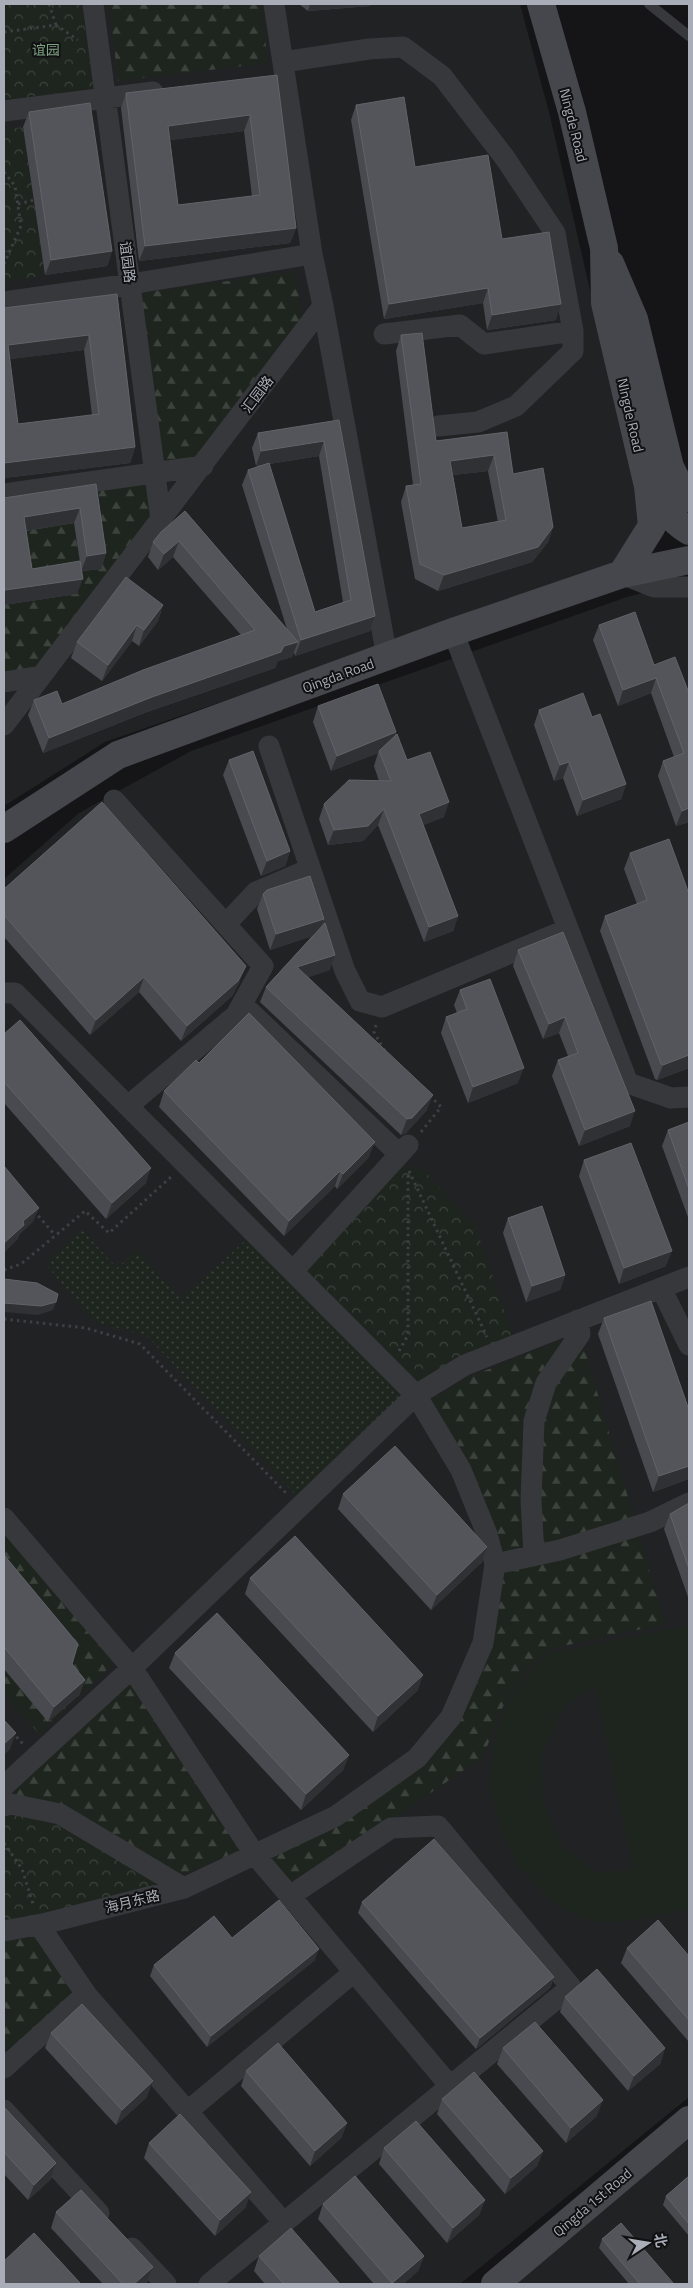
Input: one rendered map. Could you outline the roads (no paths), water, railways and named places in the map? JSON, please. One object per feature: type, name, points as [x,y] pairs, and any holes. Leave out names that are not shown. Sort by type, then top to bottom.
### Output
[{"type":"street","name":"谊园路","points":[[93,4],[162,520]]},
{"type":"street","points":[[274,4],[278,71],[387,656]]},
{"type":"street","name":"Ningde Road","points":[[541,4],[572,112],[604,248]]},
{"type":"street","points":[[278,71],[369,49],[403,47],[442,76],[505,158],[555,232],[573,331],[573,351],[516,406],[478,422],[438,426]]},
{"type":"street","points":[[4,111],[176,89]]},
{"type":"street","points":[[604,248],[634,319],[670,466],[680,487],[689,498]]},
{"type":"street","name":"NIngde Road","points":[[604,248],[606,303],[648,486],[652,526],[622,574]]},
{"type":"street","points":[[4,302],[131,284],[312,254]]},
{"type":"street","name":"汇园路","points":[[4,725],[204,466],[323,306]]},
{"type":"street","points":[[384,334],[460,325],[484,344],[573,331]]},
{"type":"street","points":[[4,494],[204,466]]},
{"type":"street","points":[[643,468],[661,506],[677,524],[689,531]]},
{"type":"street","name":"Qingda Road","points":[[4,829],[118,755],[453,632],[622,574],[689,560]]},
{"type":"street","points":[[622,574],[654,587],[689,587]]},
{"type":"street","points":[[453,632],[628,1084],[671,1098],[689,1097]]},
{"type":"street","points":[[4,682],[41,676]]},
{"type":"street","points":[[269,746],[345,970],[360,1001],[382,1007],[568,929]]},
{"type":"street","points":[[114,800],[263,966],[236,1014],[128,1106]]},
{"type":"street","points":[[226,924],[256,892],[310,869]]},
{"type":"street","points":[[4,994],[15,992],[416,1395],[461,1470],[487,1534],[495,1564],[484,1643],[451,1717],[418,1758],[336,1816],[184,1888],[39,1925],[4,1931]]},
{"type":"street","points":[[242,1004],[404,1149],[292,1271]]},
{"type":"street","points":[[4,1786],[132,1668],[416,1395],[465,1365],[689,1277]]},
{"type":"street","points":[[660,1288],[689,1346]]},
{"type":"street","points":[[534,1556],[531,1500],[534,1421],[546,1383],[580,1334],[578,1320]]},
{"type":"street","points":[[495,1564],[560,1550],[650,1522],[689,1503]]},
{"type":"street","points":[[4,1518],[132,1668],[256,1855],[450,2086]]},
{"type":"street","points":[[4,1806],[11,1804],[60,1814],[184,1888]]},
{"type":"street","points":[[209,2284],[571,1987],[438,1826],[391,1828],[290,1896]]},
{"type":"street","points":[[39,1925],[86,1994],[284,2222]]},
{"type":"street","points":[[188,2111],[354,1972]]},
{"type":"street","points":[[4,2068],[86,1994]]},
{"type":"street","points":[[4,2110],[166,2284]]},
{"type":"street","name":"Qingda 1st Road","points":[[495,2284],[689,2120]]},
{"type":"lane","points":[[649,4],[689,36]]},
{"type":"park label","name":"谊园","points":[[46,49]]}]
